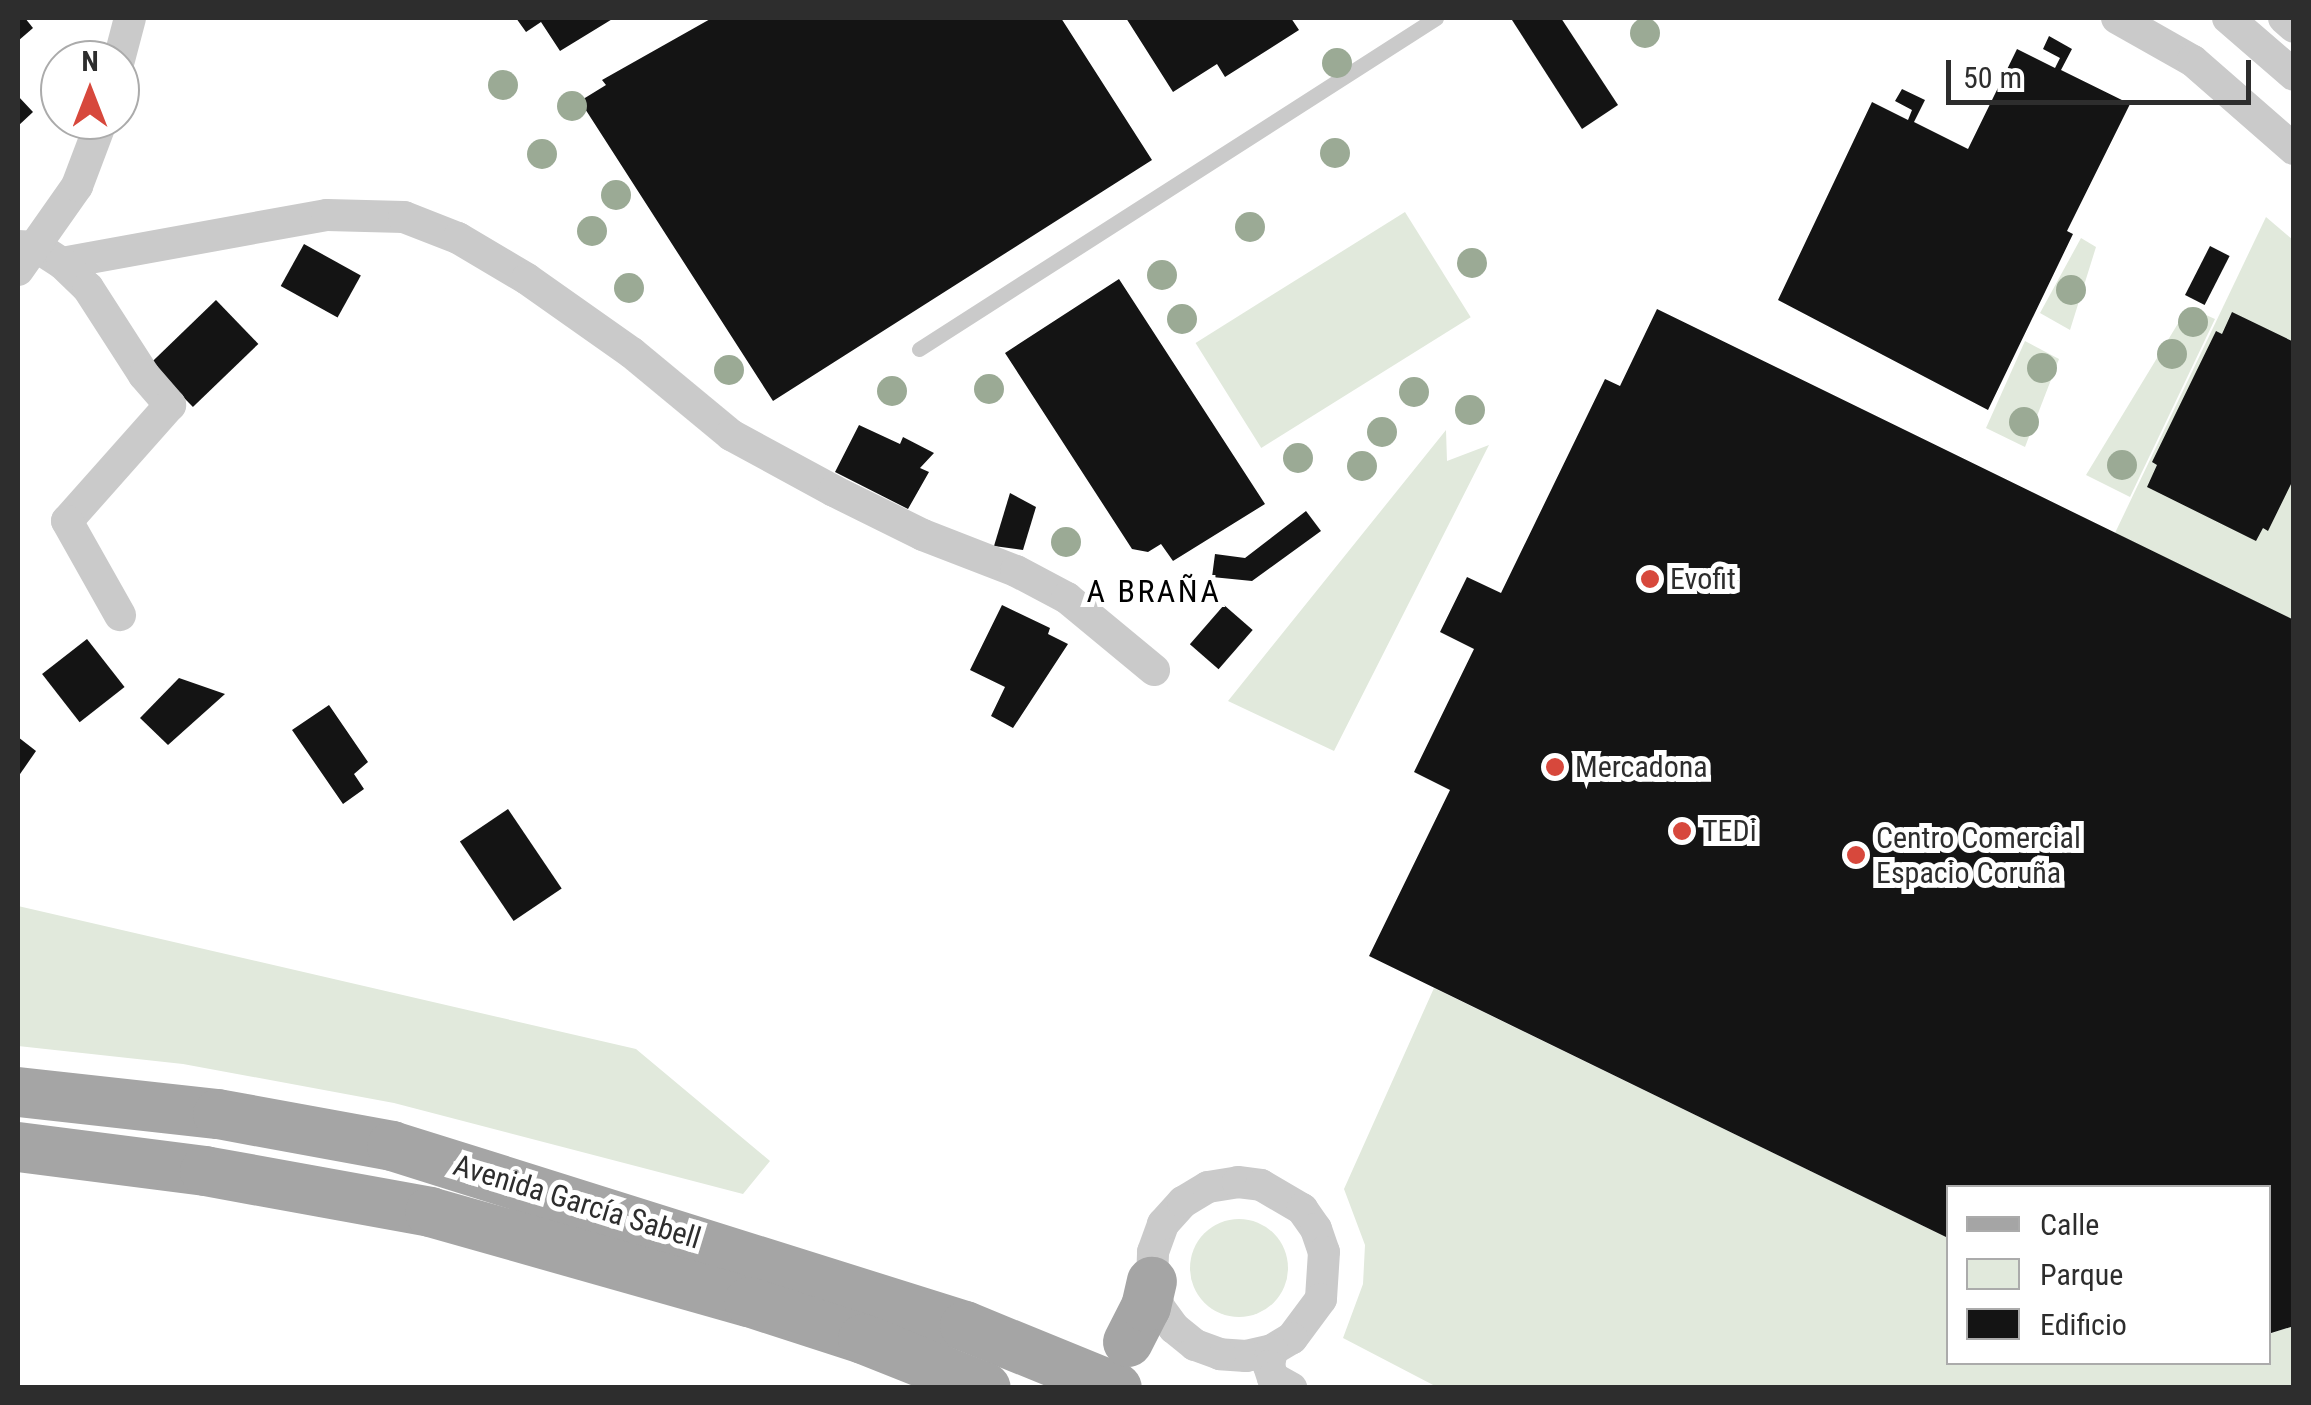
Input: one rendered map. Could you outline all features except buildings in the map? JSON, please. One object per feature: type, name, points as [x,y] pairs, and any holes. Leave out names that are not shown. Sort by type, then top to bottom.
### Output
[{"type":"main road","name":"Avenida García Sabell","points":[[18,1092],[218,1114],[392,1146],[947,1320],[1122,1365]]},
{"type":"main road","name":"Avenida García Sabell","points":[[18,1146],[205,1170],[430,1212],[749,1302],[863,1339],[986,1388]]},
{"type":"main road","points":[[1122,1365],[1152,1282]]},
{"type":"street","points":[[2117,18],[2193,61],[2294,149]]},
{"type":"street","points":[[2228,18],[2294,75]]},
{"type":"street","points":[[2284,18],[2294,27]]},
{"type":"street","points":[[33,256],[76,186],[94,140]]},
{"type":"street","points":[[33,256],[327,215],[404,216],[458,238],[527,279],[632,353],[731,434],[834,492],[923,535],[1016,571],[1066,598],[1154,670]]},
{"type":"street","points":[[33,256],[88,288],[144,375],[170,406],[67,521],[120,615]]},
{"type":"street","points":[[1238,1182],[1284,1194],[1316,1229],[1326,1276],[1309,1320],[1272,1350],[1246,1356],[1220,1354],[1195,1344],[1174,1328],[1160,1307],[1152,1282],[1152,1252],[1163,1224],[1183,1202],[1208,1187],[1238,1182]]},
{"type":"street","points":[[1272,1350],[1269,1366],[1273,1378],[1291,1388]]},
{"type":"lane","points":[[919,348],[1436,18]]},
{"type":"green space","points":[[1405,212],[1471,317],[1261,448],[1196,343]]},
{"type":"green space","points":[[2266,217],[2293,240],[2293,620],[2115,533]]},
{"type":"green space","points":[[2081,238],[2096,247],[2070,330],[2040,313]]},
{"type":"green space","points":[[2188,307],[2215,319],[2130,497],[2086,475]]},
{"type":"green space","points":[[2025,341],[2059,359],[2025,447],[1986,428]]},
{"type":"green space","points":[[1446,430],[1447,461],[1489,445],[1334,751],[1228,701]]},
{"type":"green space","points":[[18,906],[636,1049],[770,1161],[743,1194],[394,1103],[183,1064],[18,1046]]},
{"type":"green space","points":[[1434,988],[1946,1237],[1946,1365],[2271,1365],[2271,1333],[2293,1326],[2293,1387],[1437,1387],[1343,1338],[1363,1284],[1365,1245],[1344,1189]]},
{"type":"green space","points":[[1239,1219],[1258,1223],[1274,1233],[1284,1249],[1288,1268],[1284,1287],[1274,1303],[1258,1313],[1239,1317],[1220,1313],[1204,1303],[1194,1287],[1190,1268],[1194,1249],[1204,1233],[1220,1223]]},
{"type":"place","name":"Evofit","points":[[1650,579]]},
{"type":"place","name":"Mercadona","points":[[1555,767]]},
{"type":"place","name":"TEDi","points":[[1682,831]]},
{"type":"place","name":"Centro Comercial Espacio Coruña","points":[[1856,855]]},
{"type":"district","name":"A BRAÑA","points":[[1154,591]]}]
